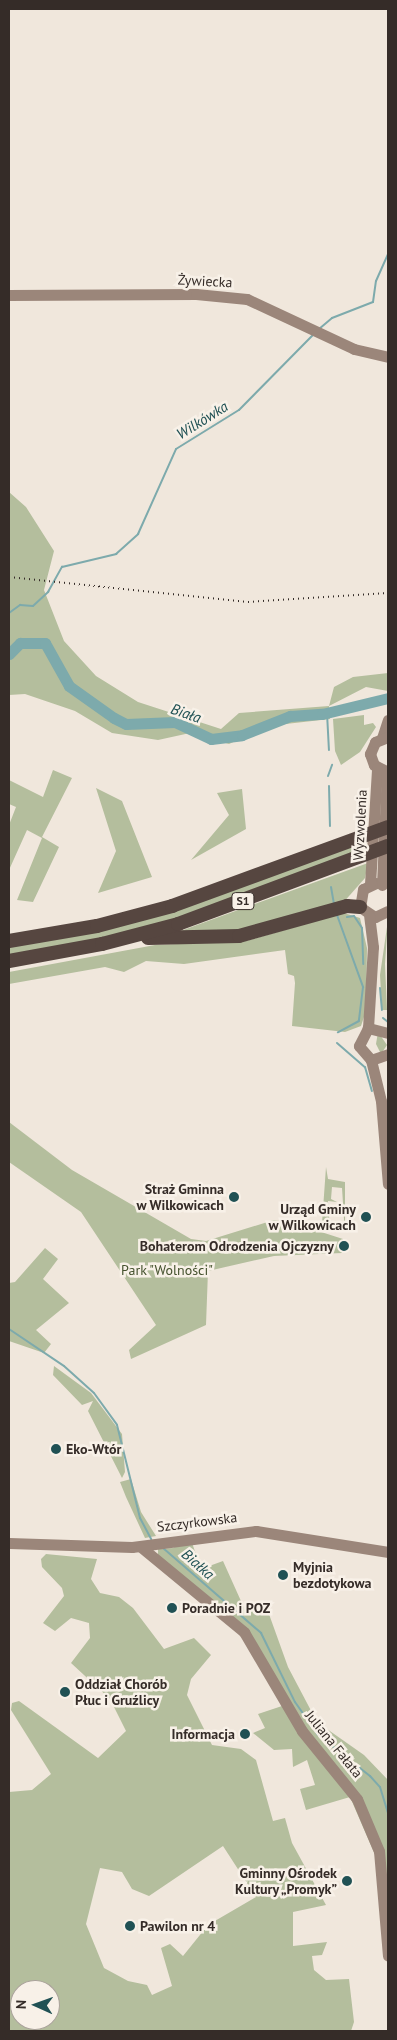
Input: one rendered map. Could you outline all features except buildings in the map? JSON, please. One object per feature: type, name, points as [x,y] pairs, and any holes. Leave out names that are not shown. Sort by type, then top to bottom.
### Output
[{"type":"highway","name":"S1","points":[[9,941],[97,926],[172,906],[388,827]]},
{"type":"highway","name":"S1","points":[[9,960],[123,939],[211,913],[388,846]]},
{"type":"highway","points":[[123,939],[239,936],[347,906],[374,912]]},
{"type":"street","name":"Żywiecka","points":[[9,295],[196,294],[247,299],[360,351],[388,357]]},
{"type":"street","points":[[385,738],[388,720]]},
{"type":"street","name":"Wyzwolenia","points":[[380,886],[384,770],[371,749],[385,738]]},
{"type":"street","points":[[380,886],[360,893],[374,912],[372,996],[378,1029],[359,1046],[381,1058],[379,1090],[388,1184]]},
{"type":"street","name":"Szczyrkowska","points":[[9,1543],[150,1544],[256,1531],[388,1552]]},
{"type":"street","name":"Juliana Fałata","points":[[150,1544],[244,1632],[302,1732],[357,1799],[379,1851],[388,1956]]},
{"type":"green space","points":[[9,492],[26,507],[54,551],[44,590],[64,641],[96,676],[138,702],[221,729],[239,713],[329,706],[330,719],[268,726],[229,744],[190,733],[158,740],[112,733],[75,711],[25,694],[9,695]]},
{"type":"green space","points":[[388,673],[388,691],[366,687],[329,706],[334,687],[353,677]]},
{"type":"green space","points":[[364,715],[364,725],[373,723],[376,727],[360,752],[341,765],[335,751],[333,719]]},
{"type":"green space","points":[[53,770],[72,778],[42,837],[59,847],[33,902],[17,900],[42,838],[27,830],[9,870],[9,825],[16,807],[9,804],[9,780],[43,797]]},
{"type":"green space","points":[[96,788],[122,801],[152,877],[98,893],[116,851]]},
{"type":"green space","points":[[242,789],[246,829],[191,860],[229,815],[217,793]]},
{"type":"green space","points":[[351,845],[361,849],[235,900],[135,932],[9,956],[9,946],[48,940]]},
{"type":"green space","points":[[368,863],[365,878],[342,904],[245,932],[175,933]]},
{"type":"green space","points":[[344,913],[360,918],[367,948],[366,1011],[361,1026],[345,1032],[292,1026],[295,983],[294,976],[288,974],[285,950],[184,964],[146,961],[124,972],[105,967],[9,984],[9,972],[155,945],[246,941]]},
{"type":"green space","points":[[388,920],[385,964],[387,1010],[382,1010],[380,975]]},
{"type":"green space","points":[[378,1032],[387,1045],[381,1054],[376,1044]]},
{"type":"green space","name":"Park \"Wolności\"","points":[[9,1122],[72,1170],[191,1239],[206,1241],[274,1220],[290,1222],[343,1239],[342,1253],[274,1256],[208,1271],[206,1325],[131,1359],[129,1350],[156,1325],[81,1212],[9,1162]]},
{"type":"green space","points":[[326,1167],[328,1179],[345,1182],[345,1234],[342,1188],[332,1187],[331,1199],[337,1202],[328,1201],[330,1229],[322,1223]]},
{"type":"green space","points":[[45,1248],[58,1259],[43,1279],[69,1303],[36,1330],[51,1344],[44,1353],[9,1341],[9,1283],[15,1282]]},
{"type":"green space","points":[[54,1366],[91,1393],[122,1434],[125,1472],[122,1478],[88,1411],[93,1401],[82,1405],[53,1375]]},
{"type":"green space","points":[[131,1479],[141,1512],[156,1536],[145,1538],[126,1497],[120,1482]]},
{"type":"green space","points":[[190,1537],[201,1569],[223,1561],[245,1610],[265,1603],[288,1667],[317,1722],[364,1755],[388,1780],[388,1956],[382,1871],[350,1797],[306,1810],[300,1789],[315,1785],[307,1760],[293,1767],[292,1749],[274,1750],[253,1733],[265,1728],[258,1714],[285,1705],[250,1641],[158,1560],[158,1549],[173,1548]]},
{"type":"green space","points":[[46,1554],[97,1559],[91,1579],[100,1593],[119,1597],[133,1608],[164,1649],[194,1638],[211,1655],[191,1679],[187,1695],[212,1745],[241,1749],[256,1760],[273,1821],[285,1818],[292,1843],[326,1905],[293,1912],[293,1946],[327,1942],[322,1955],[312,1956],[314,1970],[326,1980],[349,1979],[354,2022],[351,2031],[9,2031],[9,1792],[32,1790],[51,1774],[11,1710],[12,1703],[19,1701],[98,1758],[126,1731],[110,1699],[71,1663],[90,1638],[89,1623],[71,1618],[55,1631],[43,1623],[64,1596],[62,1588],[42,1567],[41,1559]],"holes":[[[223,1846],[256,1897],[208,1925],[183,1956],[170,1944],[161,1948],[172,1986],[152,1995],[147,1985],[128,1981],[104,1968],[86,1924],[100,1868],[122,1872],[132,1889],[149,1896]]]},
{"type":"waterway","name":"Wilkówka","points":[[319,329],[332,318],[373,302],[376,281],[388,254]]},
{"type":"waterway","name":"Wilkówka","points":[[9,613],[20,605],[33,606],[48,592],[62,567],[116,554],[138,534],[176,449],[239,410],[314,334]]},
{"type":"waterway","name":"Biała","points":[[9,654],[20,643],[45,643],[69,686],[114,718],[126,724],[175,722],[211,739],[242,735],[290,716],[322,714],[388,698]]},
{"type":"waterway","points":[[327,713],[329,750]]},
{"type":"waterway","points":[[328,776],[332,765]]},
{"type":"waterway","points":[[329,786],[330,826]]},
{"type":"waterway","points":[[331,887],[334,904]]},
{"type":"waterway","points":[[337,915],[363,987],[359,1021],[338,1032]]},
{"type":"waterway","points":[[347,917],[354,916],[362,928],[363,964]]},
{"type":"waterway","points":[[380,988],[382,1010]]},
{"type":"waterway","points":[[383,1018],[388,1022]]},
{"type":"waterway","points":[[337,1043],[365,1067],[372,1091]]},
{"type":"waterway","name":"Białka","points":[[9,1329],[64,1366],[94,1393],[117,1425],[140,1518],[151,1539]]},
{"type":"waterway","name":"Białka","points":[[163,1548],[261,1633],[295,1702],[317,1734],[370,1776],[380,1787],[388,1813]]},
{"type":"railway","points":[[9,577],[248,602],[388,593]]},
{"type":"place","name":"Straż Gminna w Wilkowicach","points":[[234,1197]]},
{"type":"place","name":"Urząd Gminy w Wilkowicach","points":[[366,1217]]},
{"type":"place","name":"Bohaterom Odrodzenia Ojczyzny","points":[[344,1246]]},
{"type":"place","name":"Eko-Wtór","points":[[56,1449]]},
{"type":"place","name":"Myjnia bezdotykowa","points":[[283,1575]]},
{"type":"place","name":"Poradnie i POZ","points":[[172,1608]]},
{"type":"place","name":"Oddział Chorób Płuc i Gruźlicy","points":[[65,1692]]},
{"type":"place","name":"Informacja","points":[[245,1734]]},
{"type":"place","name":"Gminny Ośrodek Kultury „Promyk”","points":[[347,1881]]},
{"type":"place","name":"Pawilon nr 4","points":[[130,1926]]}]
